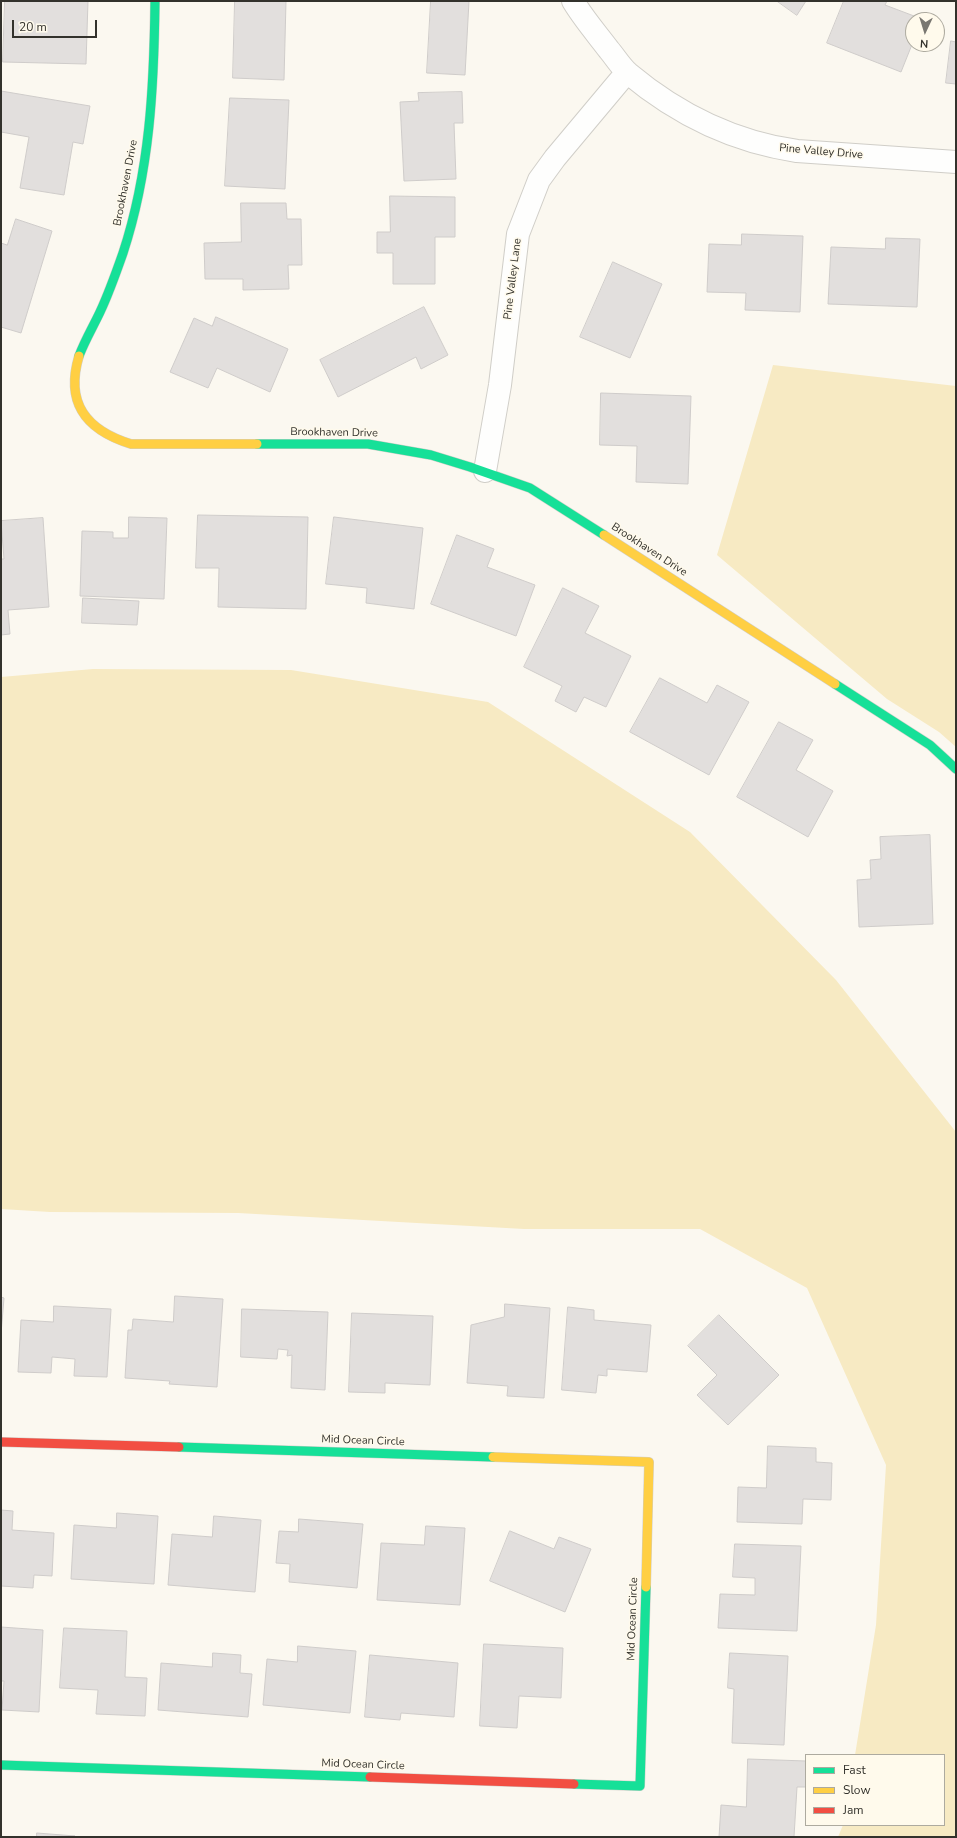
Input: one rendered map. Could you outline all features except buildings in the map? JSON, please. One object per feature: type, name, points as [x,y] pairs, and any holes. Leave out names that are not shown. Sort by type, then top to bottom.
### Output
[{"type":"street","name":"Brookhaven Drive","points":[[155,1],[155,65],[147,146],[136,205],[122,255],[105,301],[79,353],[74,368],[75,394],[82,412],[93,426],[112,439],[131,444],[368,444],[442,457],[530,488],[930,745],[956,769]]},
{"type":"street","name":"Pine Valley Drive","points":[[573,1],[627,72],[671,105],[695,118],[742,139],[772,147],[797,151],[956,162]]},
{"type":"street","name":"Pine Valley Lane","points":[[484,471],[500,385],[515,253],[518,234],[523,220],[539,180],[555,158],[627,72]]},
{"type":"street","name":"Mid Ocean Circle","points":[[1,1442],[649,1462],[640,1786],[1,1765]]},
{"type":"shaded area","points":[[773,365],[956,386],[956,747],[939,732],[887,699],[717,555]]},
{"type":"shaded area","points":[[93,669],[291,670],[488,702],[690,832],[836,980],[956,1132],[956,1837],[838,1837],[843,1826],[945,1826],[945,1754],[855,1754],[876,1625],[886,1465],[807,1288],[700,1229],[524,1229],[238,1213],[50,1212],[1,1209],[1,677]]},
{"type":"traffic: fast","points":[[79,356],[103,305],[115,275],[132,222],[139,191],[145,160],[152,96],[155,1]]},
{"type":"traffic: fast","points":[[257,444],[368,444],[431,455],[530,488],[604,535]]},
{"type":"traffic: fast","points":[[835,684],[930,745],[956,769]]},
{"type":"traffic: fast","points":[[179,1447],[493,1457]]},
{"type":"traffic: fast","points":[[574,1784],[640,1786],[646,1587]]},
{"type":"traffic: fast","points":[[1,1765],[370,1777]]},
{"type":"traffic: slow","points":[[79,356],[75,373],[77,401],[91,422],[102,431],[115,438],[131,444],[257,444]]},
{"type":"traffic: slow","points":[[604,535],[835,684]]},
{"type":"traffic: slow","points":[[493,1457],[649,1462],[646,1587]]},
{"type":"traffic: jam","points":[[1,1442],[179,1447]]},
{"type":"traffic: jam","points":[[370,1777],[574,1784]]}]
